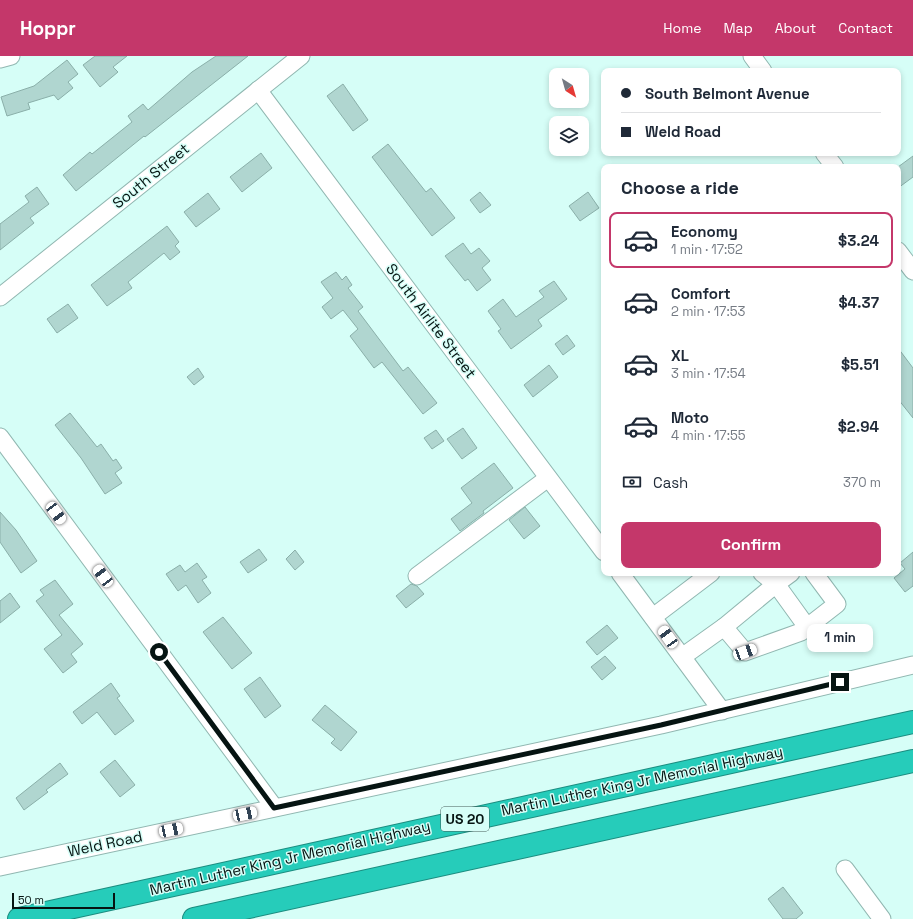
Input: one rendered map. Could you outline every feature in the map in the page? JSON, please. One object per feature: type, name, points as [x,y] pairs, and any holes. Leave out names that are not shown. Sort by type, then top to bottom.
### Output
[{"type":"highway","name":"Martin Luther King Jr Memorial Highway","points":[[19,919],[913,722]]},
{"type":"highway","points":[[194,919],[913,761]]},
{"type":"street","points":[[0,59],[11,56]]},
{"type":"street","name":"South Street","points":[[0,297],[301,56]]},
{"type":"street","points":[[752,56],[761,68]]},
{"type":"street","name":"South Airlite Street","points":[[258,90],[601,548]]},
{"type":"street","points":[[826,156],[833,164]]},
{"type":"street","points":[[901,255],[913,271]]},
{"type":"street","points":[[0,437],[274,808]]},
{"type":"street","points":[[417,576],[548,478]]},
{"type":"street","points":[[622,576],[722,711]]},
{"type":"street","points":[[653,617],[707,576]]},
{"type":"street","points":[[766,576],[776,584],[807,627]]},
{"type":"street","points":[[682,657],[787,576]]},
{"type":"street","points":[[724,626],[745,652],[801,632],[837,604],[816,576]]},
{"type":"street","name":"Weld Road","points":[[0,867],[722,711],[913,665]]},
{"type":"street","points":[[845,869],[882,919]]},
{"type":"building","points":[[95,56],[127,56],[113,67],[118,72],[100,87],[83,65]]},
{"type":"building","points":[[216,56],[248,56],[145,137],[144,136],[76,191],[63,175],[90,152],[92,154],[132,122],[128,116],[143,104],[148,110],[192,72]]},
{"type":"building","points":[[67,60],[78,74],[68,82],[73,88],[58,100],[54,95],[28,103],[30,109],[7,116],[1,97],[34,86]]},
{"type":"building","points":[[343,84],[368,120],[353,131],[327,96]]},
{"type":"building","points":[[388,144],[426,192],[431,188],[455,218],[432,236],[372,157]]},
{"type":"building","points":[[261,153],[272,168],[242,192],[230,177]]},
{"type":"building","points":[[913,156],[913,177],[901,186],[901,165]]},
{"type":"building","points":[[37,187],[49,204],[30,218],[34,223],[0,250],[0,224],[29,202],[25,196]]},
{"type":"building","points":[[480,192],[491,205],[480,213],[470,200]]},
{"type":"building","points":[[588,192],[599,208],[580,221],[569,206]]},
{"type":"building","points":[[208,193],[220,209],[196,227],[184,212]]},
{"type":"building","points":[[167,226],[179,242],[175,246],[180,252],[170,260],[164,253],[128,282],[132,288],[107,306],[91,285]]},
{"type":"building","points":[[463,243],[471,254],[479,248],[490,261],[482,268],[491,280],[477,291],[468,279],[465,281],[445,256]]},
{"type":"building","points":[[336,272],[342,280],[346,276],[352,285],[348,288],[363,307],[358,311],[403,371],[408,367],[437,403],[423,414],[382,362],[374,368],[350,336],[358,329],[343,310],[331,319],[322,307],[333,298],[321,282]]},
{"type":"building","points":[[554,281],[567,299],[538,320],[542,326],[511,349],[498,331],[501,329],[488,311],[503,299],[516,317],[544,297],[539,291]]},
{"type":"building","points":[[68,304],[78,318],[57,333],[47,319]]},
{"type":"building","points":[[567,335],[575,346],[563,355],[555,344]]},
{"type":"building","points":[[901,352],[913,368],[913,418],[901,403]]},
{"type":"building","points":[[549,365],[558,377],[533,397],[524,385]]},
{"type":"building","points":[[198,368],[204,377],[194,385],[187,377]]},
{"type":"building","points":[[70,413],[97,447],[101,444],[113,461],[116,459],[122,468],[115,473],[122,483],[105,494],[81,458],[55,425]]},
{"type":"building","points":[[463,428],[477,448],[462,459],[447,439]]},
{"type":"building","points":[[436,430],[444,441],[432,449],[424,438]]},
{"type":"building","points":[[494,463],[513,488],[460,531],[451,519],[472,503],[461,488]]},
{"type":"building","points":[[525,507],[540,526],[524,539],[509,520]]},
{"type":"building","points":[[0,512],[16,530],[37,561],[21,573],[0,542]]},
{"type":"building","points":[[259,549],[267,560],[248,573],[240,562]]},
{"type":"building","points":[[295,550],[304,562],[295,570],[286,559]]},
{"type":"building","points":[[913,552],[913,586],[905,592],[894,578],[896,576],[901,576],[901,572],[905,569],[901,562]]},
{"type":"building","points":[[197,563],[207,577],[202,580],[211,593],[198,603],[186,585],[178,591],[166,574],[180,565],[185,572]]},
{"type":"building","points":[[55,580],[73,604],[59,615],[83,644],[71,654],[77,662],[63,673],[44,649],[62,635],[36,601],[44,595],[40,590]]},
{"type":"building","points":[[411,584],[417,586],[424,594],[406,608],[396,596]]},
{"type":"building","points":[[10,593],[20,607],[0,623],[0,601]]},
{"type":"building","points":[[223,617],[252,653],[232,669],[203,632]]},
{"type":"building","points":[[607,625],[618,638],[597,655],[586,642]]},
{"type":"building","points":[[605,656],[616,668],[602,680],[591,667]]},
{"type":"building","points":[[260,677],[281,706],[265,718],[244,689]]},
{"type":"building","points":[[111,683],[120,696],[117,698],[134,721],[115,735],[97,712],[82,724],[73,712]]},
{"type":"building","points":[[325,705],[357,732],[341,751],[331,743],[335,739],[312,720]]},
{"type":"building","points":[[115,760],[135,785],[120,797],[100,772]]},
{"type":"building","points":[[60,763],[68,774],[46,790],[48,792],[24,810],[16,798]]},
{"type":"building","points":[[783,887],[803,913],[796,919],[783,919],[768,899]]},
{"type":"route","points":[[159,652],[274,808],[661,725],[737,708],[840,682]]}]
